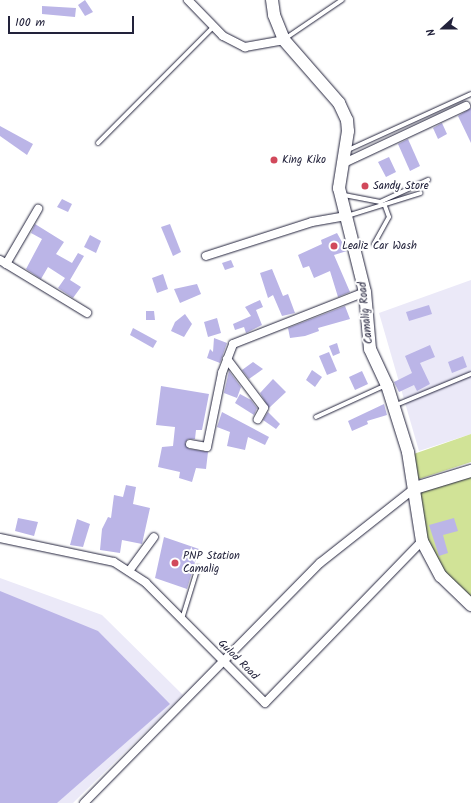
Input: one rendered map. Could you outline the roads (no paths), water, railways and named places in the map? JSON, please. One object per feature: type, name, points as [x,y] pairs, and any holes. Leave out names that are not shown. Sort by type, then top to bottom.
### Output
[{"type":"main road","name":"Camalig Road","points":[[272,0],[274,15],[284,40],[344,111],[348,131],[342,164],[340,193],[366,292],[370,349],[387,385],[394,406],[414,488],[422,541],[441,576],[471,605]]},
{"type":"main road","points":[[414,488],[471,471]]},
{"type":"street","points":[[188,0],[223,36],[245,46],[284,40]]},
{"type":"street","points":[[342,164],[466,106]]},
{"type":"street","points":[[38,209],[3,262],[87,313]]},
{"type":"street","points":[[206,256],[312,222],[347,216]]},
{"type":"street","points":[[190,444],[208,447],[228,359],[233,344],[240,339],[366,292]]},
{"type":"street","points":[[228,359],[264,408],[258,419]]},
{"type":"street","points":[[84,803],[222,660],[320,563],[414,488]]},
{"type":"street","points":[[129,571],[154,537]]},
{"type":"street","name":"Gulod Road","points":[[0,538],[114,562],[129,571],[146,583],[265,703],[422,541]]},
{"type":"lane","points":[[284,40],[342,0]]},
{"type":"lane","points":[[98,142],[213,27]]},
{"type":"lane","points":[[344,152],[471,94]]},
{"type":"lane","points":[[340,193],[380,202],[428,180]]},
{"type":"lane","points":[[347,216],[385,206],[421,193]]},
{"type":"lane","points":[[374,244],[389,217],[385,206]]},
{"type":"lane","points":[[394,406],[471,374]]},
{"type":"lane","points":[[316,417],[387,385]]},
{"type":"lane","points":[[182,619],[198,567]]},
{"type":"place","name":"King Kiko","points":[[274,160]]},
{"type":"place","name":"Sandy Store","points":[[365,186]]},
{"type":"place","name":"Lealiz Car Wash","points":[[334,246]]},
{"type":"place","name":"PNP Station Camalig","points":[[175,563]]}]
